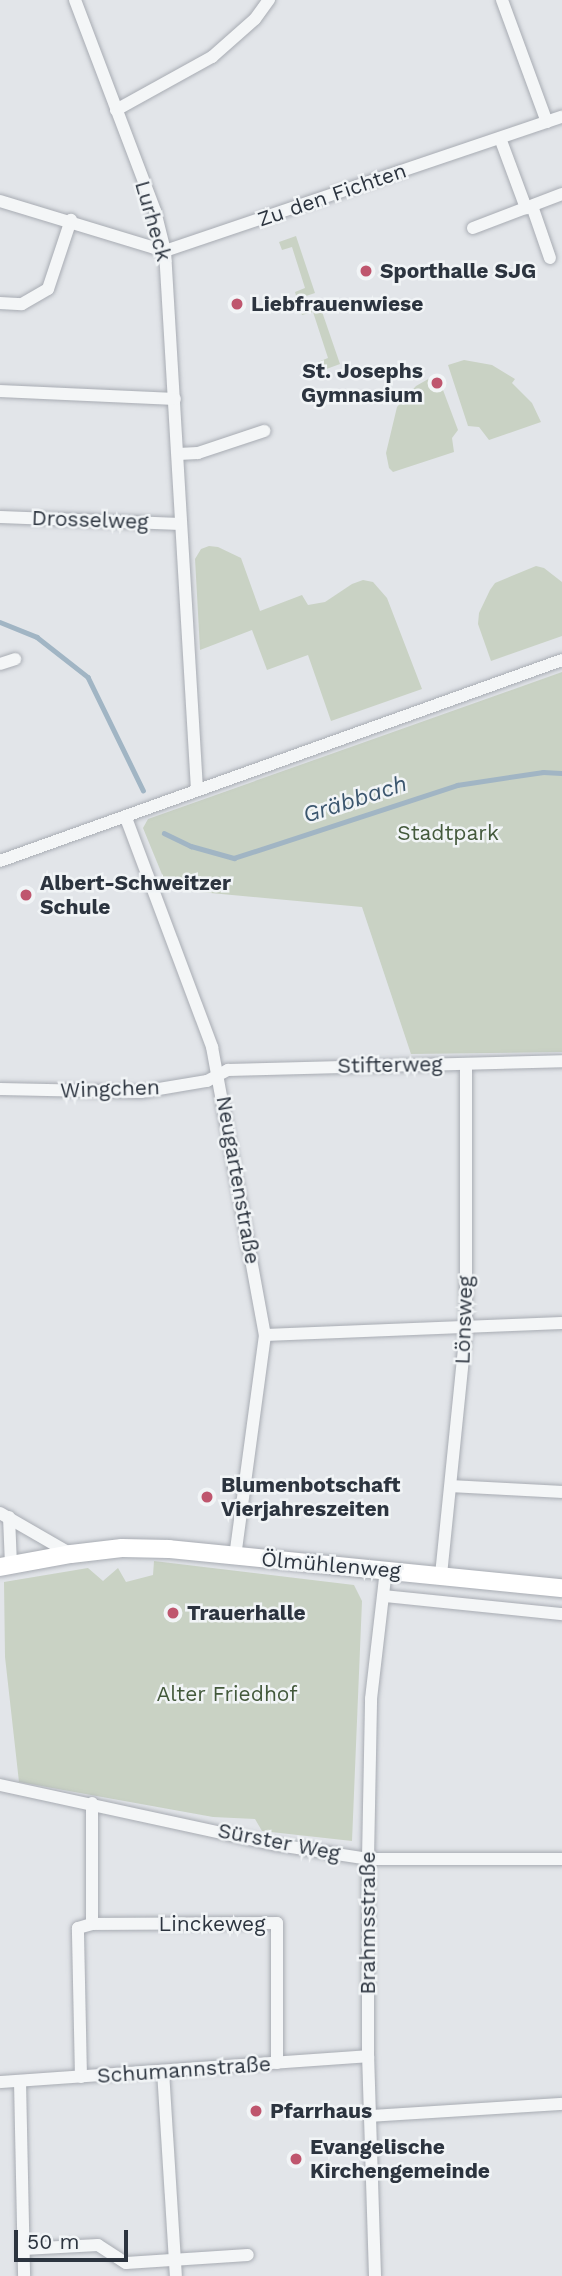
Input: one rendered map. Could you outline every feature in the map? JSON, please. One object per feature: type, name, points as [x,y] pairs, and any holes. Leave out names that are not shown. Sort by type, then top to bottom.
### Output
[{"type":"main road","name":"Ölmühlenweg","points":[[6,1566],[71,1554],[169,1549],[562,1588]]},
{"type":"street","name":"Lurheck","points":[[75,0],[155,211],[165,251],[197,790]]},
{"type":"street","points":[[116,110],[212,57],[255,19],[269,0]]},
{"type":"street","points":[[502,0],[547,122]]},
{"type":"street","name":"Zu den Fichten","points":[[165,251],[562,117]]},
{"type":"street","points":[[500,138],[550,258]]},
{"type":"street","points":[[473,228],[562,194]]},
{"type":"street","points":[[0,201],[71,220],[165,251]]},
{"type":"street","points":[[0,303],[22,304],[48,289],[71,220]]},
{"type":"street","points":[[0,391],[175,399]]},
{"type":"street","points":[[178,454],[198,453],[264,431]]},
{"type":"street","name":"Drosselweg","points":[[0,517],[180,524]]},
{"type":"street","points":[[0,664],[15,659]]},
{"type":"street","points":[[0,861],[562,660]]},
{"type":"street","name":"Neugartenstraße","points":[[126,818],[205,1023],[219,1075],[265,1335],[235,1556]]},
{"type":"street","name":"Stifterweg","points":[[219,1075],[228,1070],[562,1061]]},
{"type":"street","name":"Lönsweg","points":[[441,1575],[466,1327],[466,1064]]},
{"type":"street","name":"Wingchen","points":[[0,1089],[141,1092],[207,1081],[219,1075]]},
{"type":"street","points":[[265,1335],[562,1323]]},
{"type":"street","points":[[450,1486],[562,1492]]},
{"type":"street","points":[[4,1515],[71,1554]]},
{"type":"street","points":[[4,1515],[6,1566]]},
{"type":"street","name":"Brahmsstraße","points":[[375,2276],[368,2056],[368,1859],[371,1699],[386,1570]]},
{"type":"street","name":"Ölmühlenweg","points":[[384,1596],[562,1614]]},
{"type":"street","name":"Sürster Weg","points":[[0,1785],[278,1844],[368,1859],[562,1859]]},
{"type":"street","points":[[80,2077],[78,1928],[92,1924],[92,1803]]},
{"type":"street","name":"Linckeweg","points":[[92,1924],[277,1923],[277,2063]]},
{"type":"street","name":"Schumannstraße","points":[[0,2082],[368,2056]]},
{"type":"street","points":[[163,2071],[176,2276]]},
{"type":"street","points":[[20,2081],[24,2276]]},
{"type":"street","points":[[370,2116],[562,2104]]},
{"type":"street","points":[[23,2249],[98,2245],[126,2263],[247,2255]]},
{"type":"green space","points":[[296,236],[315,293],[297,299],[295,292],[305,288],[292,247],[282,250],[279,242]]},
{"type":"green space","points":[[318,300],[340,364],[321,371],[318,362],[328,358],[313,312],[302,315],[299,307]]},
{"type":"green space","points":[[464,360],[492,365],[515,379],[512,383],[532,403],[541,422],[489,440],[479,427],[468,426],[448,365]]},
{"type":"green space","points":[[437,374],[458,430],[452,438],[454,452],[393,472],[389,468],[386,453],[397,407],[416,386]]},
{"type":"green space","points":[[218,547],[241,558],[260,611],[302,595],[308,605],[325,602],[352,584],[363,580],[373,582],[387,598],[422,689],[331,721],[308,655],[267,670],[252,630],[200,650],[195,559],[201,549]]},
{"type":"green space","points":[[536,566],[544,568],[562,582],[562,636],[491,661],[478,624],[479,613],[495,583]]},
{"type":"green space","name":"Stadtpark","points":[[562,672],[562,1052],[411,1054],[362,907],[168,889],[143,828],[148,819]]},
{"type":"green space","name":"Alter Friedhof","points":[[154,1561],[354,1585],[362,1601],[352,1841],[262,1831],[255,1819],[213,1817],[19,1782],[5,1657],[4,1582],[88,1568],[103,1581],[118,1568],[126,1582],[153,1575]]},
{"type":"waterway","name":"Gräbbach","points":[[0,622],[37,637],[88,677],[143,790]]},
{"type":"waterway","name":"Gräbbach","points":[[164,833],[191,846],[234,858],[457,785],[543,772],[562,773]]},
{"type":"place","name":"Sporthalle SJG","points":[[366,271]]},
{"type":"place","name":"Liebfrauenwiese","points":[[237,304]]},
{"type":"place","name":"St. Josephs Gymnasium","points":[[437,383]]},
{"type":"place","name":"Albert-Schweitzer Schule","points":[[26,895]]},
{"type":"place","name":"Blumenbotschaft Vierjahreszeiten","points":[[207,1497]]},
{"type":"place","name":"Trauerhalle","points":[[173,1613]]},
{"type":"place","name":"Pfarrhaus","points":[[256,2111]]},
{"type":"place","name":"Evangelische Kirchengemeinde","points":[[296,2159]]}]
